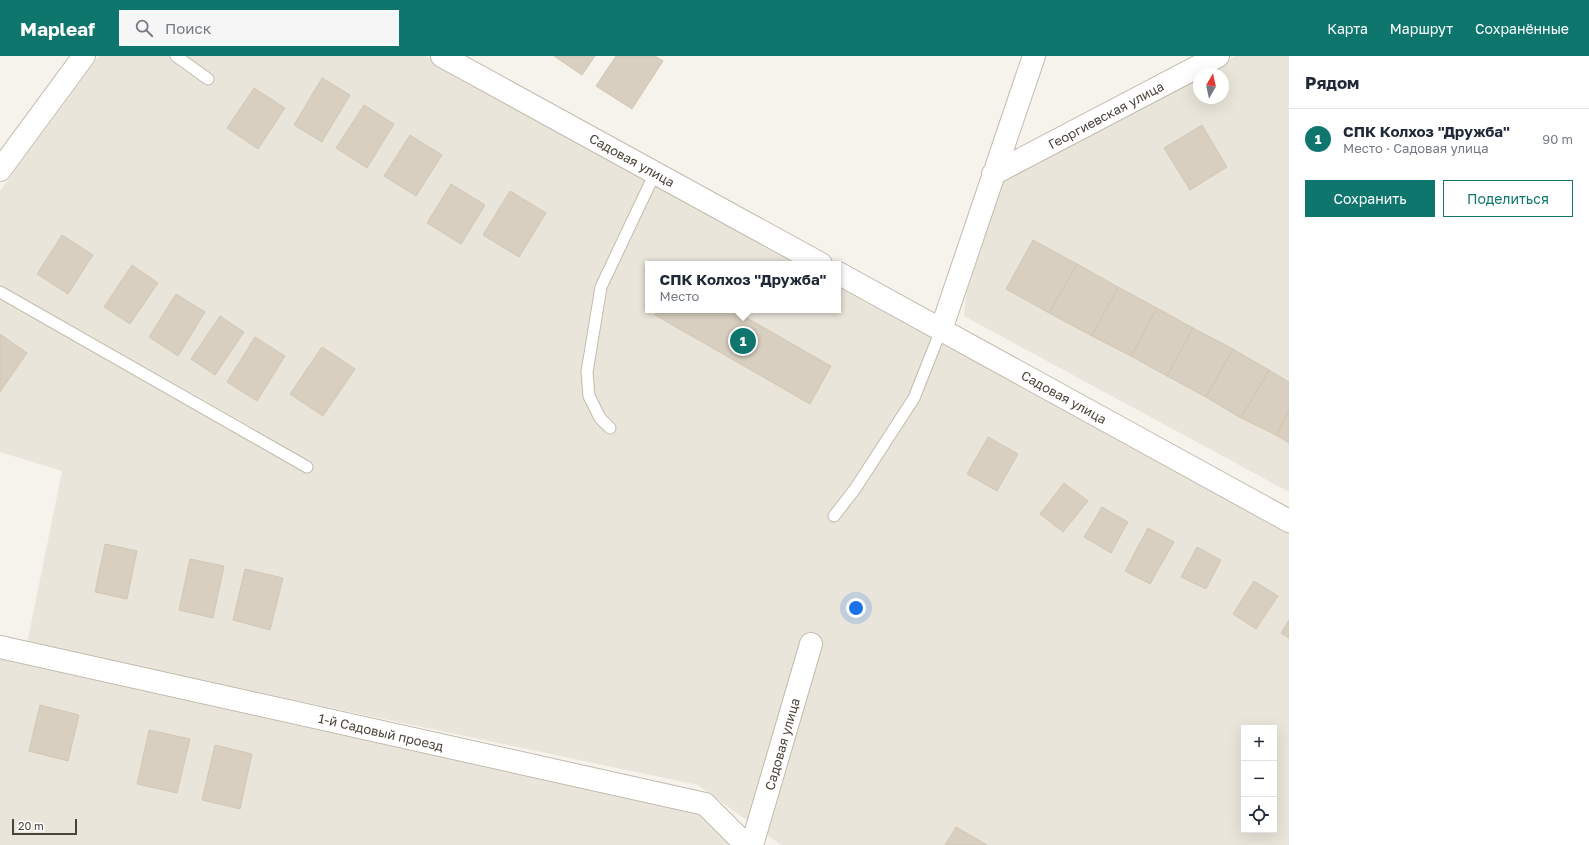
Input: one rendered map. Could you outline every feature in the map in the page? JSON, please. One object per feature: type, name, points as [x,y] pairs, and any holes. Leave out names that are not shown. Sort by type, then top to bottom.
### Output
[{"type":"street","points":[[0,170],[84,56]]},
{"type":"street","name":"Садовая улица","points":[[442,56],[816,261]]},
{"type":"street","points":[[941,330],[1034,56]]},
{"type":"street","name":"Георгиевская улица","points":[[993,174],[1218,56]]},
{"type":"street","name":"Садовая улица","points":[[841,275],[1289,521]]},
{"type":"street","name":"Садовая улица","points":[[752,845],[811,644]]},
{"type":"street","name":"1-й Садовый проезд","points":[[0,647],[705,804],[746,845]]},
{"type":"lane","points":[[176,56],[208,79]]},
{"type":"lane","points":[[610,428],[600,418],[589,396],[587,372],[601,287],[655,173]]},
{"type":"lane","points":[[0,292],[307,467]]},
{"type":"lane","points":[[834,516],[855,489],[914,398],[941,330]]},
{"type":"shaded area","points":[[99,56],[426,56],[802,261],[645,261],[645,313],[841,313],[841,283],[1289,527],[1289,845],[781,845],[698,785],[27,644],[62,471],[0,452],[0,191]]},
{"type":"shaded area","points":[[1236,56],[1289,56],[1289,492],[964,316],[966,294],[1003,182],[1109,121],[1193,78],[1193,104],[1229,104],[1229,68],[1213,68]]},
{"type":"shaded area","points":[[0,653],[701,809],[722,832],[729,845],[0,845]]},
{"type":"building","points":[[554,56],[595,56],[582,75]]},
{"type":"building","points":[[616,56],[655,56],[663,61],[632,109],[596,86]]},
{"type":"building","points":[[322,78],[350,95],[322,142],[294,125]]},
{"type":"building","points":[[254,88],[285,108],[258,149],[227,128]]},
{"type":"building","points":[[364,105],[394,124],[367,168],[336,148]]},
{"type":"building","points":[[1202,125],[1227,167],[1190,190],[1164,148]]},
{"type":"building","points":[[410,135],[442,155],[416,196],[384,176]]},
{"type":"building","points":[[451,184],[485,205],[461,244],[427,223]]},
{"type":"building","points":[[510,191],[546,213],[519,257],[483,235]]},
{"type":"building","points":[[62,235],[93,255],[68,294],[37,274]]},
{"type":"building","points":[[1033,240],[1077,264],[1049,313],[1006,289]]},
{"type":"building","points":[[1077,264],[1118,287],[1092,336],[1049,313]]},
{"type":"building","points":[[132,265],[158,283],[130,324],[104,307]]},
{"type":"building","points":[[1118,287],[1157,308],[1131,356],[1092,336]]},
{"type":"building","points":[[176,294],[205,312],[178,356],[149,337]]},
{"type":"building","points":[[1157,308],[1193,328],[1167,376],[1131,356]]},
{"type":"building","points":[[656,313],[738,313],[831,366],[810,404],[655,315]]},
{"type":"building","points":[[220,316],[244,332],[215,375],[191,359]]},
{"type":"building","points":[[1193,328],[1233,349],[1206,397],[1167,376]]},
{"type":"building","points":[[0,334],[27,353],[0,392]]},
{"type":"building","points":[[255,337],[285,356],[257,401],[227,382]]},
{"type":"building","points":[[322,347],[355,369],[323,416],[290,394]]},
{"type":"building","points":[[1233,349],[1269,370],[1241,418],[1206,397]]},
{"type":"building","points":[[1269,370],[1289,382],[1289,411],[1276,435],[1241,418]]},
{"type":"building","points":[[1289,411],[1289,443],[1276,435]]},
{"type":"building","points":[[988,437],[1018,454],[997,491],[967,474]]},
{"type":"building","points":[[1064,483],[1088,501],[1063,532],[1040,514]]},
{"type":"building","points":[[1102,507],[1128,522],[1111,553],[1084,537]]},
{"type":"building","points":[[1148,528],[1174,542],[1150,584],[1125,571]]},
{"type":"building","points":[[105,544],[137,551],[127,599],[95,592]]},
{"type":"building","points":[[1197,547],[1221,560],[1206,589],[1181,577]]},
{"type":"building","points":[[190,559],[224,566],[213,618],[179,610]]},
{"type":"building","points":[[245,569],[283,578],[270,630],[233,620]]},
{"type":"building","points":[[1254,581],[1278,596],[1256,629],[1233,614]]},
{"type":"building","points":[[1289,620],[1289,638],[1281,633]]},
{"type":"building","points":[[40,705],[79,715],[68,761],[29,751]]},
{"type":"building","points":[[149,730],[190,739],[177,793],[137,784]]},
{"type":"building","points":[[215,745],[252,754],[240,809],[202,800]]},
{"type":"building","points":[[956,827],[987,845],[945,845]]},
{"type":"place","name":"СПК Колхоз \"Дружба\"","points":[[743,341]]}]
